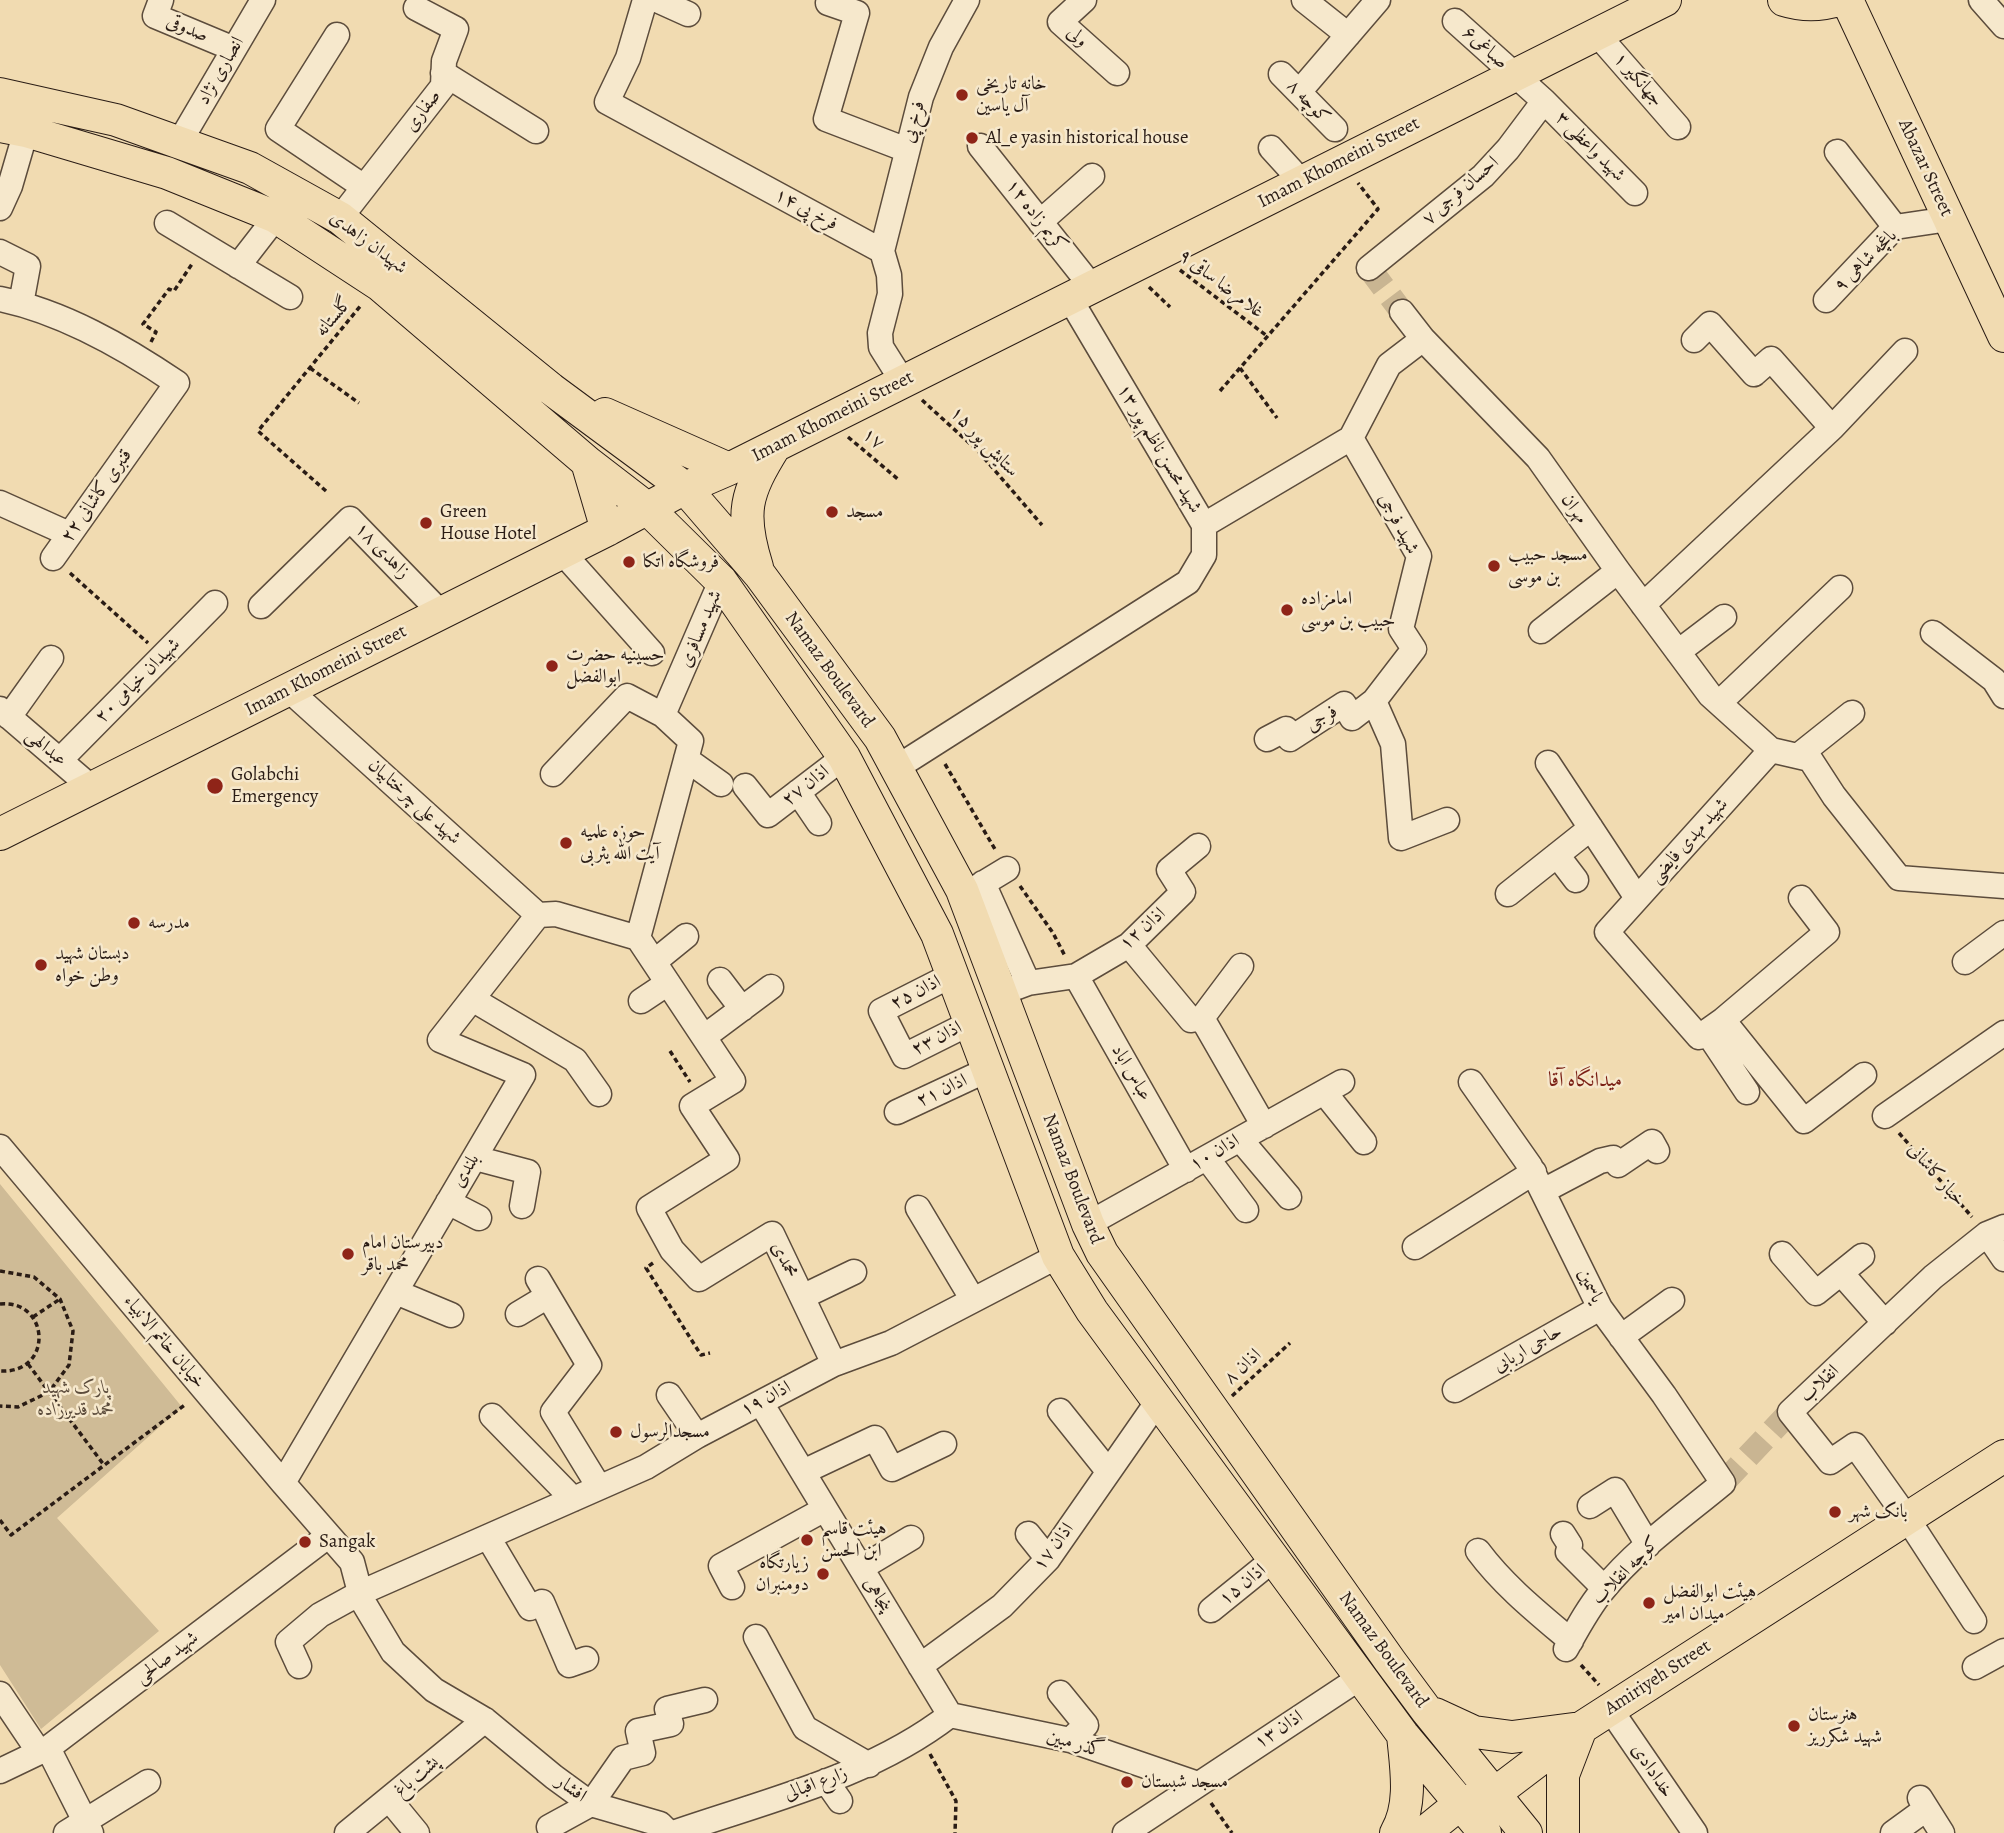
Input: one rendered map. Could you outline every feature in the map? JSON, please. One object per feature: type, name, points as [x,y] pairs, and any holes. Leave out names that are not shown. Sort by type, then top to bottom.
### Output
[{"type":"main road","name":"Imam Khomeini Street","points":[[0,834],[607,530],[685,488],[828,420],[1665,0]]},
{"type":"main road","points":[[1784,0],[1798,5],[1822,5],[1838,0]]},
{"type":"main road","name":"Abazar Street","points":[[1847,0],[2004,337]]},
{"type":"main road","name":"شهیدان زاهدی","points":[[0,94],[116,120],[250,168],[340,218],[551,389],[685,488]]},
{"type":"main road","name":"شهیدان زاهدی","points":[[13,128],[167,173],[276,217],[380,285],[587,462],[648,509]]},
{"type":"main road","points":[[527,409],[538,410],[545,407],[551,389],[729,469]]},
{"type":"main road","points":[[760,575],[746,527],[747,506],[752,487],[775,446]]},
{"type":"main road","points":[[587,462],[607,530]]},
{"type":"main road","name":"Namaz Boulevard","points":[[685,488],[760,575],[880,738],[896,768],[973,889],[1014,988],[1088,1224],[1102,1253],[1427,1711],[1526,1833]]},
{"type":"main road","name":"Namaz Boulevard","points":[[648,509],[722,582],[844,757],[937,934],[1058,1256],[1092,1311],[1403,1735],[1470,1822]]},
{"type":"main road","points":[[752,628],[784,608]]},
{"type":"main road","name":"Amiriyeh Street","points":[[1494,1794],[1581,1727],[2004,1456]]},
{"type":"main road","points":[[1427,1711],[1474,1732],[1512,1737],[1581,1727],[1563,1775],[1563,1833]]},
{"type":"main road","points":[[1396,1833],[1403,1822],[1408,1782],[1403,1735]]},
{"type":"main road","points":[[1424,1833],[1470,1822],[1494,1794]]},
{"type":"street","name":"صدوقی","points":[[161,0],[155,16],[234,49]]},
{"type":"street","name":"انصاری نژاد","points":[[179,143],[263,0]]},
{"type":"street","name":"فرخ پی ۱۴","points":[[645,0],[628,58],[607,102],[882,251]]},
{"type":"street","points":[[657,0],[688,14]]},
{"type":"street","points":[[829,0],[828,3],[857,13],[825,119],[906,150]]},
{"type":"street","name":"فرخ پی","points":[[882,251],[921,97],[941,47],[967,0]]},
{"type":"street","name":"ولی","points":[[1084,0],[1060,23],[1117,74]]},
{"type":"street","points":[[1304,0],[1348,35]]},
{"type":"street","points":[[1299,92],[1378,0]]},
{"type":"street","points":[[1980,0],[2004,26]]},
{"type":"street","name":"صفاری","points":[[340,218],[443,86],[444,61],[456,29],[416,8]]},
{"type":"street","name":"صباغی۶","points":[[1455,21],[1515,76]]},
{"type":"street","name":"جهانگیر ۱","points":[[1597,34],[1678,127]]},
{"type":"street","points":[[337,35],[278,129],[364,187]]},
{"type":"street","points":[[443,74],[536,131]]},
{"type":"street","name":"کوچه ۸","points":[[1281,74],[1335,129]]},
{"type":"street","points":[[1515,76],[1544,101]]},
{"type":"street","name":"شهید واعظی ۳","points":[[1544,101],[1635,193]]},
{"type":"street","name":"احسان فرجی ۷","points":[[1369,268],[1483,176],[1508,149],[1544,101]]},
{"type":"street","points":[[0,208],[10,186],[13,128]]},
{"type":"street","name":"کریم زاده ۱۲","points":[[980,146],[1040,222],[1081,293]]},
{"type":"street","points":[[1272,148],[1302,182]]},
{"type":"street","points":[[1837,152],[1895,227]]},
{"type":"street","points":[[1040,222],[1092,176]]},
{"type":"street","points":[[238,265],[276,217]]},
{"type":"street","name":"باغچه شاهی ۹","points":[[1826,300],[1895,227],[1949,219]]},
{"type":"street","points":[[167,223],[290,297]]},
{"type":"street","points":[[882,251],[890,294],[880,333],[881,347],[902,382]]},
{"type":"street","points":[[0,252],[28,265],[11,301],[94,334],[142,360]]},
{"type":"street","name":"شهید محسن ناظم پور ۱۳","points":[[1081,293],[1205,525],[1351,438]]},
{"type":"street","name":"مهران","points":[[1402,312],[1423,339],[1538,458],[1710,695],[1771,750]]},
{"type":"street","points":[[1694,340],[1710,324],[1754,374],[1771,359],[1832,428]]},
{"type":"street","points":[[1351,438],[1389,365],[1423,339]]},
{"type":"street","points":[[1643,605],[1832,428],[1905,351]]},
{"type":"street","name":"قنبری کاشانی ۲۲","points":[[53,558],[177,383],[142,360]]},
{"type":"street","name":"شهید فرجی","points":[[1351,438],[1419,556],[1401,629],[1414,649],[1374,701]]},
{"type":"street","points":[[0,503],[69,534]]},
{"type":"street","name":"زاهدی ۱۸","points":[[261,606],[350,519],[441,613]]},
{"type":"street","points":[[896,768],[1188,582],[1204,555],[1205,525]]},
{"type":"street","points":[[562,552],[652,653]]},
{"type":"street","points":[[1541,631],[1618,571]]},
{"type":"street","name":"شهید مسافری","points":[[663,715],[722,582]]},
{"type":"street","points":[[1719,703],[1840,588]]},
{"type":"street","name":"شهیدان خیامی ۲۰","points":[[60,760],[215,603]]},
{"type":"street","points":[[1678,652],[1724,617]]},
{"type":"street","points":[[1933,633],[2001,682]]},
{"type":"street","points":[[5,713],[51,659]]},
{"type":"street","name":"شهید علی چرختابیان","points":[[289,690],[538,915]]},
{"type":"street","points":[[553,774],[627,696],[663,715],[691,741],[638,939]]},
{"type":"street","points":[[1374,701],[1393,744],[1401,838],[1447,820]]},
{"type":"street","name":"فرجی","points":[[1267,739],[1286,729],[1290,739],[1344,704],[1352,718],[1374,701]]},
{"type":"street","name":"عبدالهی","points":[[5,713],[92,788]]},
{"type":"street","points":[[1798,756],[1852,713]]},
{"type":"street","points":[[1771,750],[1810,759],[1834,796],[1899,878],[2004,887]]},
{"type":"street","name":"شهید مهدی فایضی","points":[[1715,1026],[1699,1037],[1606,932],[1771,750]]},
{"type":"street","name":"اذان ۲۷","points":[[686,759],[733,785],[768,815],[844,757]]},
{"type":"street","points":[[1548,763],[1637,898]]},
{"type":"street","points":[[798,792],[819,823]]},
{"type":"street","points":[[1508,894],[1591,828]]},
{"type":"street","name":"اذان ۱۲","points":[[1014,988],[1076,976],[1129,945],[1183,892],[1169,870],[1198,846]]},
{"type":"street","points":[[1557,855],[1576,880]]},
{"type":"street","points":[[973,889],[1007,869]]},
{"type":"street","points":[[1715,1026],[1827,932],[1801,898]]},
{"type":"street","points":[[538,915],[556,914],[638,939],[733,1081],[692,1105],[727,1159],[649,1208],[672,1250]]},
{"type":"street","name":"بلندی","points":[[283,1483],[523,1075],[440,1040],[538,915]]},
{"type":"street","points":[[1965,962],[2004,933]]},
{"type":"street","points":[[654,962],[686,936]]},
{"type":"street","points":[[1129,945],[1191,1020],[1202,1018],[1241,966]]},
{"type":"street","name":"اذان ۲۵","points":[[904,1056],[881,1011],[952,975]]},
{"type":"street","name":"عباس اباد","points":[[1076,976],[1196,1164],[1246,1210]]},
{"type":"street","points":[[720,980],[742,1009]]},
{"type":"street","points":[[641,1001],[668,983]]},
{"type":"street","points":[[704,1037],[771,987]]},
{"type":"street","points":[[472,999],[575,1060],[599,1094]]},
{"type":"street","points":[[1202,1018],[1264,1126]]},
{"type":"street","name":"اذان ۲۳","points":[[904,1056],[970,1023]]},
{"type":"street","points":[[1715,1026],[1804,1121],[1864,1075]]},
{"type":"street","points":[[1715,1026],[1746,1092]]},
{"type":"street","points":[[1885,1116],[2004,1032]]},
{"type":"street","name":"اذان ۲۱","points":[[897,1112],[987,1070]]},
{"type":"street","name":"یاسمین","points":[[1471,1082],[1538,1182],[1600,1308],[1664,1395],[1723,1483]]},
{"type":"street","name":"اذان ۱۰","points":[[1088,1224],[1333,1087],[1364,1142]]},
{"type":"street","points":[[1240,1139],[1289,1197]]},
{"type":"street","points":[[1415,1247],[1538,1182],[1613,1158],[1620,1170],[1652,1142],[1657,1151]]},
{"type":"street","name":"خیابان خاتم الانبیاء","points":[[0,1147],[352,1562],[360,1593]]},
{"type":"street","points":[[475,1158],[528,1172],[522,1206]]},
{"type":"street","points":[[448,1202],[478,1218]]},
{"type":"street","points":[[918,1208],[973,1300]]},
{"type":"street","points":[[1996,1231],[2004,1259]]},
{"type":"street","name":"انقلاب","points":[[1907,1518],[1855,1445],[1829,1462],[1790,1412],[1933,1277],[1996,1231]]},
{"type":"street","name":"محمدی","points":[[672,1250],[699,1279],[772,1234],[834,1364]]},
{"type":"street","points":[[1782,1254],[1816,1293],[1862,1256]]},
{"type":"street","name":"اذان ۱۹","points":[[299,1666],[288,1642],[320,1615],[360,1593],[646,1467],[697,1436],[834,1364],[891,1343],[1058,1256]]},
{"type":"street","points":[[802,1297],[854,1272]]},
{"type":"street","points":[[1841,1273],[1885,1322]]},
{"type":"street","points":[[518,1314],[543,1287],[589,1365],[553,1412],[599,1487]]},
{"type":"street","points":[[396,1292],[452,1315]]},
{"type":"street","points":[[1621,1337],[1672,1300]]},
{"type":"street","name":"حاجی اربابی","points":[[1455,1390],[1600,1308]]},
{"type":"street","points":[[669,1395],[697,1436]]},
{"type":"street","name":"اذان ۱۷","points":[[920,1666],[1002,1606],[1048,1559],[1158,1401]]},
{"type":"street","name":"پنجاهی","points":[[761,1403],[950,1715]]},
{"type":"street","points":[[1060,1411],[1108,1471]]},
{"type":"street","points":[[492,1416],[573,1499]]},
{"type":"street","points":[[803,1472],[875,1438],[892,1469],[944,1444]]},
{"type":"street","name":"کوچه انقلاب","points":[[1569,1645],[1604,1588],[1648,1545],[1723,1483]]},
{"type":"street","points":[[1590,1506],[1615,1490],[1648,1545]]},
{"type":"street","points":[[732,1587],[721,1566],[825,1509]]},
{"type":"street","points":[[1907,1518],[1974,1621]]},
{"type":"street","points":[[1028,1534],[1048,1559]]},
{"type":"street","name":"شهید صالحی","points":[[0,1772],[44,1750],[328,1536]]},
{"type":"street","points":[[488,1537],[530,1608],[542,1602],[578,1662]]},
{"type":"street","points":[[861,1568],[911,1538]]},
{"type":"street","points":[[1566,1543],[1604,1588]]},
{"type":"street","points":[[1478,1551],[1492,1570],[1569,1645]]},
{"type":"street","name":"اذان ۱۵","points":[[1211,1610],[1274,1559]]},
{"type":"street","name":"افشار","points":[[360,1593],[393,1651],[434,1690],[485,1720],[554,1777],[592,1804],[660,1824],[671,1833]]},
{"type":"street","points":[[756,1637],[805,1727],[869,1765]]},
{"type":"street","points":[[1975,1667],[2004,1651]]},
{"type":"street","name":"اذان ۱۳","points":[[1125,1833],[1361,1677]]},
{"type":"street","points":[[1060,1693],[1086,1725],[1070,1740]]},
{"type":"street","points":[[0,1694],[44,1750],[81,1829],[148,1782]]},
{"type":"street","points":[[549,1828],[592,1804],[623,1758],[643,1753],[638,1731],[671,1724],[667,1709],[705,1700]]},
{"type":"street","name":"خدادادی","points":[[1614,1707],[1695,1833]]},
{"type":"street","name":"زارع اقبالی","points":[[671,1833],[869,1765],[921,1737],[950,1715]]},
{"type":"street","name":"گذر مبین","points":[[950,1715],[1070,1740],[1198,1784]]},
{"type":"street","name":"پشت باغ","points":[[348,1833],[485,1720]]},
{"type":"street","points":[[825,1781],[840,1801]]},
{"type":"street","points":[[389,1799],[416,1833]]},
{"type":"street","points":[[1893,1833],[1923,1803],[1942,1833]]},
{"type":"path","points":[[1220,391],[1378,209],[1343,162]]},
{"type":"path","points":[[142,360],[156,332],[144,324],[169,289],[174,291],[206,245]]},
{"type":"path","name":"غلامرضا ساقی ۹","points":[[1158,254],[1268,336]]},
{"type":"path","name":"گلستانه","points":[[326,491],[258,431],[345,323],[380,285]]},
{"type":"path","points":[[310,368],[359,403]]},
{"type":"path","points":[[1240,368],[1277,418]]},
{"type":"path","name":"ستایش پور ۱۵","points":[[902,382],[978,451],[1042,525]]},
{"type":"path","name":"۱۷","points":[[828,420],[899,480]]},
{"type":"path","name":"قنبری کاشانی ۲۲","points":[[53,558],[162,656]]},
{"type":"path","points":[[670,1051],[702,1099]]},
{"type":"path","name":"خباز کاشانی","points":[[1885,1116],[1996,1231]]},
{"type":"path","points":[[672,1250],[646,1268],[702,1355],[710,1353]]},
{"type":"path","points":[[0,1270],[34,1277],[60,1299],[73,1331],[69,1365],[49,1392],[18,1407],[0,1406]]},
{"type":"path","points":[[33,1317],[60,1299]]},
{"type":"path","points":[[0,1304],[20,1306],[33,1317],[40,1333],[38,1350],[28,1364],[12,1371],[0,1371]]},
{"type":"path","name":"اذان ۸","points":[[1214,1412],[1290,1343]]},
{"type":"path","points":[[28,1364],[104,1465]]},
{"type":"path","points":[[0,1520],[11,1535],[205,1390]]},
{"type":"path","points":[[1569,1645],[1614,1707]]},
{"type":"path","points":[[921,1737],[956,1801],[955,1833]]},
{"type":"path","points":[[1198,1784],[1232,1833]]},
{"type":"green space","name":"پارک شهید محمد قدیرزاده","points":[[0,1184],[182,1407],[57,1518],[159,1631],[41,1729],[0,1665]]},
{"type":"tunnel","points":[[1369,268],[1402,312]]},
{"type":"tunnel","points":[[1723,1483],[1790,1412]]},
{"type":"place","name":"خانه تاریخی آل یاسین","points":[[962,95]]},
{"type":"place","name":"Al_e yasin historical house","points":[[972,138]]},
{"type":"place","name":"مسجد","points":[[832,512]]},
{"type":"place","name":"Green House Hotel","points":[[426,523]]},
{"type":"place","name":"فروشگاه اتکا","points":[[629,562]]},
{"type":"place","name":"مسجد حبیب بن موسی","points":[[1494,566]]},
{"type":"place","name":"امامزاده حبیب بن موسی","points":[[1287,610]]},
{"type":"place","name":"حسینیه حضرت ابوالفضل","points":[[552,666]]},
{"type":"place","name":"Golabchi Emergency","points":[[215,786]]},
{"type":"place","name":"حوزه علمیه آیت الله یثربی","points":[[566,843]]},
{"type":"place","name":"مدرسه","points":[[134,923]]},
{"type":"place","name":"دبستان شهید وطن خواه","points":[[41,965]]},
{"type":"place","name":"دبیرستان امام محمد باقر","points":[[348,1254]]},
{"type":"place","name":"مسجدالرسول","points":[[616,1432]]},
{"type":"place","name":"بانک شهر","points":[[1835,1512]]},
{"type":"place","name":"هیئت قاسم ابن الحسن","points":[[807,1540]]},
{"type":"place","name":"Sangak","points":[[305,1542]]},
{"type":"place","name":"زیارتگاه دومنبران","points":[[823,1574]]},
{"type":"place","name":"هیئت ابوالفضل میدان امیر","points":[[1649,1603]]},
{"type":"place","name":"هنرستان شهید شکرریز","points":[[1794,1726]]},
{"type":"place","name":"مسجد شبستان","points":[[1127,1782]]},
{"type":"district","name":"میدانگاه آقا","points":[[1585,1081]]}]
